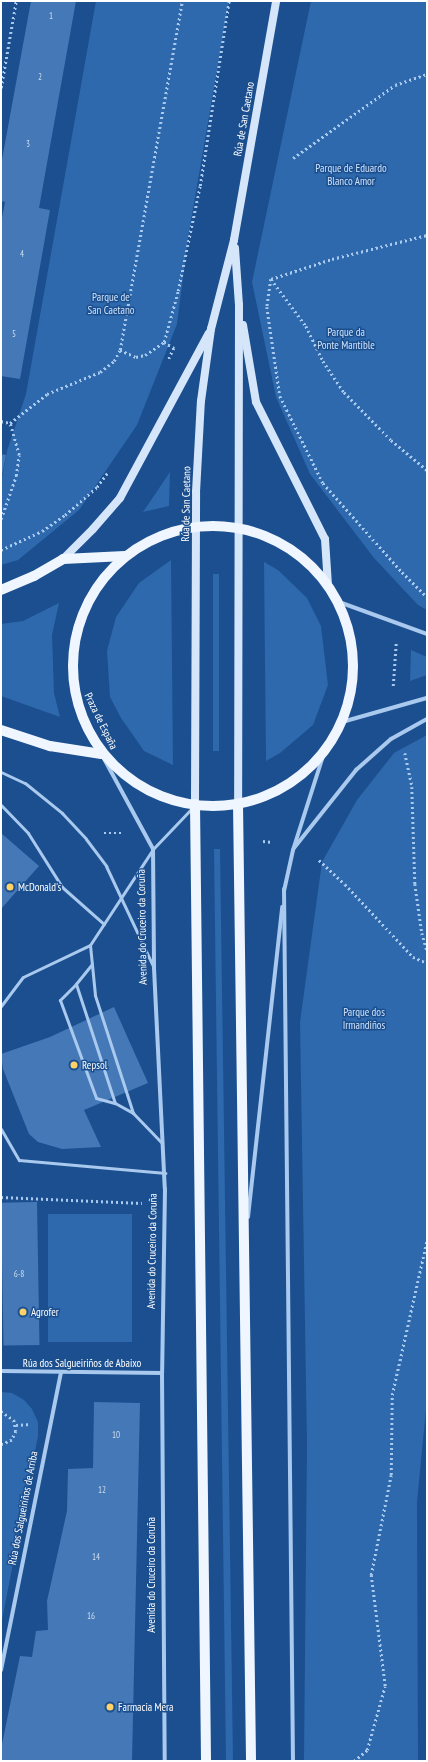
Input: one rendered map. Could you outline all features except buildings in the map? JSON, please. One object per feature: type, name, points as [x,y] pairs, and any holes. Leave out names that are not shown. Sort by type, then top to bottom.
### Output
[{"type":"main road","name":"Praza de España","points":[[197,526],[237,527],[269,537],[296,554],[328,585],[339,602],[352,645],[353,680],[342,722],[324,753],[299,778],[257,800],[238,804],[195,804],[140,788],[101,754],[75,700],[71,652],[89,596],[125,556],[167,532],[197,526]]},
{"type":"main road","points":[[1,590],[34,576],[64,559],[125,556]]},
{"type":"main road","points":[[1,730],[50,746],[101,754]]},
{"type":"main road","points":[[195,804],[206,1761]]},
{"type":"main road","points":[[238,804],[251,1761]]},
{"type":"street","name":"Rúa de San Caetano","points":[[195,804],[196,492],[201,401],[211,329],[234,240],[276,1]]},
{"type":"street","name":"Rúa de San Caetano","points":[[234,240],[239,305],[237,527],[238,804]]},
{"type":"street","points":[[239,305],[256,402],[325,539],[328,585]]},
{"type":"street","points":[[64,559],[120,498],[211,329]]},
{"type":"street","points":[[339,602],[427,634]]},
{"type":"street","points":[[342,722],[427,698]]},
{"type":"street","points":[[293,850],[356,770],[391,739],[427,719]]},
{"type":"street","points":[[245,1246],[284,889],[293,850],[324,753]]},
{"type":"street","name":"Avenida do Cruceiro da Coruña","points":[[101,754],[153,849],[154,968],[165,1173],[162,1373],[164,1761]]},
{"type":"street","points":[[284,889],[293,1761]]},
{"type":"street","name":"Rúa dos Salgueiriños de Abaixo","points":[[1,1371],[61,1373],[162,1373]]},
{"type":"street","name":"Rúa dos Salgueiriños de Arriba","points":[[1,1670],[61,1373]]},
{"type":"lane","points":[[1,772],[26,783],[62,813],[86,839],[106,866],[154,968]]},
{"type":"lane","points":[[1,1006],[22,977],[90,945],[121,900],[153,849],[195,804]]},
{"type":"lane","points":[[1,805],[28,833],[62,887],[104,924]]},
{"type":"lane","points":[[90,945],[95,995],[133,1114]]},
{"type":"lane","points":[[92,964],[76,984],[60,1000],[96,1098],[116,1103],[133,1114],[164,1144]]},
{"type":"lane","points":[[76,984],[116,1103]]},
{"type":"lane","points":[[1,1129],[19,1160],[165,1173]]},
{"type":"path","points":[[1,88],[16,1]]},
{"type":"path","points":[[1,422],[10,423],[47,394],[100,372],[114,361],[120,350],[182,1]]},
{"type":"path","points":[[120,350],[136,357],[145,355],[164,342],[178,291],[200,186],[229,1]]},
{"type":"path","points":[[293,158],[395,85],[427,74]]},
{"type":"path","points":[[271,279],[332,259],[427,235]]},
{"type":"path","points":[[271,279],[306,326],[323,361],[344,392],[391,440],[427,470]]},
{"type":"path","points":[[271,279],[267,307],[280,396],[323,483],[402,572],[427,597]]},
{"type":"path","points":[[164,342],[174,348],[168,362]]},
{"type":"path","points":[[1,519],[16,476],[20,455],[10,423]]},
{"type":"path","points":[[1,550],[42,532],[65,515],[96,487],[110,469]]},
{"type":"path","points":[[393,686],[396,638]]},
{"type":"path","points":[[405,752],[412,787],[415,884],[422,933],[427,950]]},
{"type":"path","points":[[104,833],[124,833]]},
{"type":"path","points":[[263,842],[272,842]]},
{"type":"path","points":[[319,860],[345,884],[413,957],[427,963]]},
{"type":"path","points":[[1,1197],[142,1203]]},
{"type":"path","points":[[354,1761],[367,1750],[385,1686],[371,1575],[391,1475],[392,1395],[427,1240]]},
{"type":"path","points":[[1,1411],[11,1416],[16,1425],[12,1440],[1,1445]]},
{"type":"path","points":[[16,1425],[34,1424]]},
{"type":"green space","name":"Parque de San Caetano","points":[[96,1],[229,1],[188,238],[177,324],[137,425],[79,510],[18,560],[1,565],[1,483],[7,451],[26,394]]},
{"type":"green space","points":[[311,1],[427,1],[427,610],[418,605],[374,558],[310,474],[276,397],[252,282]]},
{"type":"green space","points":[[170,472],[169,506],[143,512]]},
{"type":"green space","points":[[171,560],[173,765],[144,751],[121,718],[110,697],[107,651],[116,617],[139,583]]},
{"type":"green space","points":[[264,562],[278,570],[307,598],[321,626],[328,685],[313,725],[280,753],[266,761]]},
{"type":"green space","points":[[213,574],[219,574],[219,751],[213,751]]},
{"type":"green space","points":[[59,603],[52,635],[54,693],[60,717],[1,696],[1,624],[23,621]]},
{"type":"green space","points":[[411,650],[427,657],[427,675],[410,681]]},
{"type":"green space","name":"Parque dos Irmandiños","points":[[427,735],[427,1399],[417,1502],[418,1761],[304,1761],[307,1444],[300,1022],[322,862],[357,800],[394,753]]},
{"type":"green space","points":[[214,849],[220,849],[233,1761],[226,1761]]},
{"type":"green space","points":[[48,1214],[132,1214],[132,1342],[48,1342]]},
{"type":"green space","points":[[1,1392],[12,1393],[24,1400],[32,1409],[38,1422],[38,1436],[1,1625]]},
{"type":"place","name":"McDonald's","points":[[10,887]]},
{"type":"place","name":"Repsol","points":[[74,1065]]},
{"type":"place","name":"Agrofer","points":[[23,1312]]},
{"type":"place","name":"Farmacia Mera","points":[[110,1707]]},
{"type":"park label","name":"Parque de Eduardo Blanco Amor","points":[[351,175]]},
{"type":"park label","name":"Parque da Ponte Mantible","points":[[346,339]]}]
